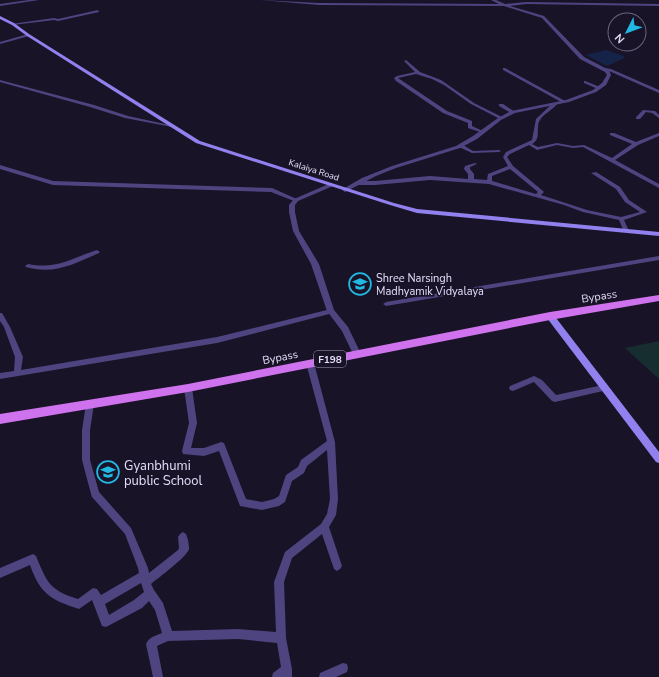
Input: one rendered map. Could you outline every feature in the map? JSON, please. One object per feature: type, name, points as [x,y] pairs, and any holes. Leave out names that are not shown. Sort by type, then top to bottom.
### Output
[{"type":"main road","name":"Kalaiya Road","points":[[0,17],[198,142],[345,190],[417,211],[659,234]]},
{"type":"main road","name":"Bypass","points":[[0,419],[188,388],[550,316],[659,298]]},
{"type":"main road","points":[[550,316],[603,388],[659,459]]},
{"type":"street","points":[[0,4],[36,0]]},
{"type":"street","points":[[262,0],[319,4],[505,5],[526,3],[659,5]]},
{"type":"street","points":[[493,0],[543,17],[582,58],[659,92]]},
{"type":"street","points":[[13,24],[54,19],[58,20],[98,11]]},
{"type":"street","points":[[0,43],[28,35]]},
{"type":"street","points":[[406,61],[418,74]]},
{"type":"street","points":[[504,68],[565,102]]},
{"type":"street","points":[[345,190],[357,183],[411,161],[461,146],[513,112],[580,98],[600,88],[608,79],[609,75],[604,69]]},
{"type":"street","points":[[483,132],[470,127],[470,122],[445,112],[417,95],[396,78],[418,74],[431,76],[443,82],[471,102],[502,118]]},
{"type":"street","points":[[0,81],[127,117],[172,126]]},
{"type":"street","points":[[585,82],[600,88]]},
{"type":"street","points":[[536,196],[541,192],[510,167],[505,155],[530,144],[536,139],[535,126],[538,119],[555,104]]},
{"type":"street","points":[[501,105],[513,112]]},
{"type":"street","points":[[638,118],[645,110],[653,112],[659,117]]},
{"type":"street","points":[[612,134],[636,144]]},
{"type":"street","points":[[612,160],[636,144],[659,134]]},
{"type":"street","points":[[530,144],[537,149],[557,144],[572,147],[584,146],[658,184]]},
{"type":"street","points":[[461,146],[472,152],[499,151]]},
{"type":"street","points":[[471,181],[471,174],[467,169],[468,166],[475,164]]},
{"type":"street","points":[[0,167],[54,183],[272,190],[296,200]]},
{"type":"street","points":[[489,182],[490,175],[510,167]]},
{"type":"street","points":[[357,183],[375,183],[424,178],[489,182],[566,204],[585,211],[621,219],[644,212],[627,201],[618,188],[594,174]]},
{"type":"street","points":[[331,185],[296,200],[292,205],[292,212],[296,231],[315,264],[331,311],[345,329],[357,354]]},
{"type":"street","points":[[621,219],[626,231]]},
{"type":"street","points":[[28,266],[38,269],[52,269],[97,252]]},
{"type":"street","points":[[386,304],[659,258]]},
{"type":"street","points":[[0,376],[217,340],[331,311]]},
{"type":"street","points":[[0,315],[7,327],[18,357],[18,373]]},
{"type":"street","points":[[277,677],[287,673],[282,638],[279,582],[288,555],[324,527],[331,515],[334,499],[331,442],[310,363]]},
{"type":"street","points":[[513,388],[534,379],[539,382],[555,399],[603,388]]},
{"type":"street","points":[[188,388],[193,423],[186,451],[204,452],[221,446],[243,503],[262,506],[276,504],[282,499],[289,478],[302,470],[304,463],[331,442]]},
{"type":"street","points":[[90,404],[86,430],[86,460],[95,494],[128,530],[144,568],[145,579],[150,594],[159,608],[168,636]]},
{"type":"street","points":[[324,527],[338,566]]},
{"type":"street","points":[[99,602],[145,579],[181,553],[184,549],[183,537]]},
{"type":"street","points":[[0,573],[34,559],[42,582],[50,593],[79,604],[92,593],[99,602],[106,622],[138,604],[150,594]]},
{"type":"street","points":[[158,677],[151,644],[168,636],[238,634],[282,638]]},
{"type":"street","points":[[324,677],[343,668]]},
{"type":"green space","points":[[659,341],[659,379],[625,348]]},
{"type":"water","points":[[606,50],[607,52],[624,56],[624,58],[607,66],[586,55]]},
{"type":"place","name":"Shree Narsingh Madhyamik Vidyalaya","points":[[360,284]]},
{"type":"place","name":"Gyanbhumi public School","points":[[108,472]]}]
